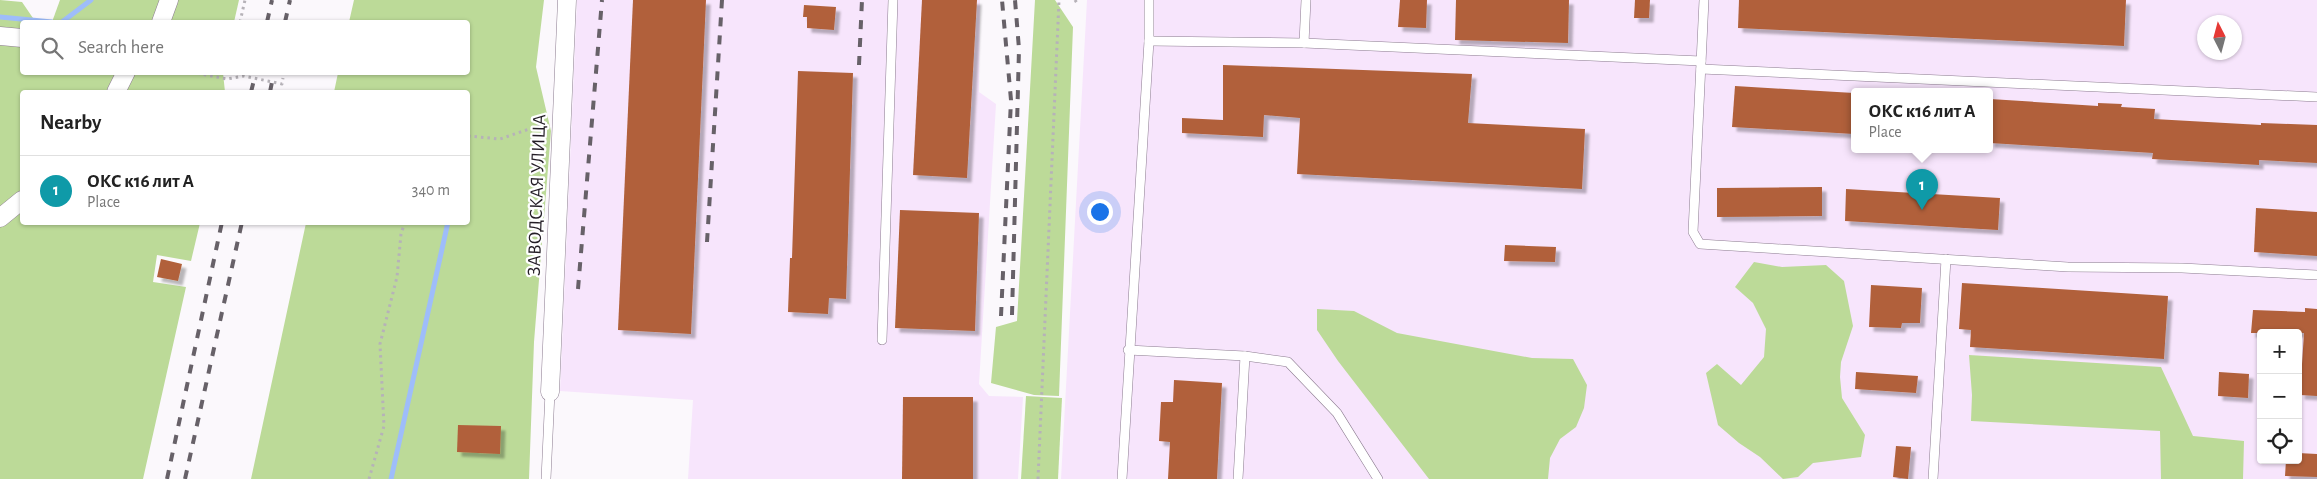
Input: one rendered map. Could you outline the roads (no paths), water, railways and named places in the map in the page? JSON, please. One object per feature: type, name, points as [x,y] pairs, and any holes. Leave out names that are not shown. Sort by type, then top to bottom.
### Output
[{"type":"street","points":[[162,20],[169,0]]},
{"type":"street","name":"ЗАВОДСКАЯ УЛИЦА","points":[[550,392],[567,0]]},
{"type":"street","points":[[0,36],[20,38]]},
{"type":"street","points":[[117,90],[124,75]]},
{"type":"street","points":[[0,218],[20,202]]},
{"type":"lane","points":[[882,340],[893,0]]},
{"type":"lane","points":[[1122,479],[1128,350],[1149,42],[1149,0]]},
{"type":"lane","points":[[1304,43],[1306,0]]},
{"type":"lane","points":[[1704,0],[1693,232],[1700,244],[2068,267],[2182,268],[2317,275]]},
{"type":"lane","points":[[1149,42],[1304,43],[2317,97]]},
{"type":"lane","points":[[1932,479],[1946,259]]},
{"type":"lane","points":[[1128,350],[1245,356],[1288,362],[1337,413],[1378,479]]},
{"type":"lane","points":[[1238,479],[1245,356]]},
{"type":"lane","points":[[546,479],[550,392]]},
{"type":"waterway","points":[[65,20],[91,0]]},
{"type":"waterway","points":[[0,17],[31,20]]},
{"type":"waterway","points":[[391,479],[447,225]]},
{"type":"railway","points":[[267,20],[272,0]]},
{"type":"railway","points":[[285,20],[290,0]]},
{"type":"railway","points":[[578,289],[602,0]]},
{"type":"railway","points":[[707,242],[722,0]]},
{"type":"railway","points":[[859,65],[862,0]]},
{"type":"railway","points":[[1001,316],[1011,100],[1002,0]]},
{"type":"railway","points":[[1012,315],[1019,49],[1015,0]]},
{"type":"railway","points":[[252,90],[255,75]]},
{"type":"railway","points":[[270,90],[273,75]]},
{"type":"railway","points":[[167,479],[221,225]]},
{"type":"railway","points":[[185,479],[241,225]]},
{"type":"place","name":"ОКС к16 лит А","points":[[1922,210]]}]
